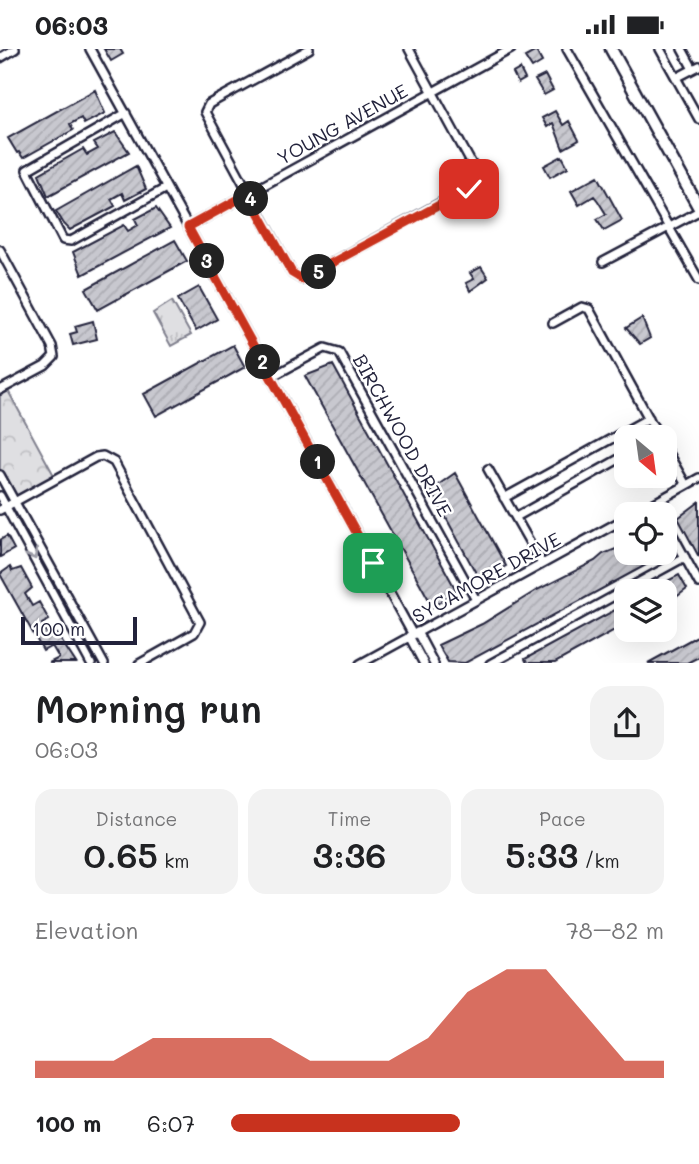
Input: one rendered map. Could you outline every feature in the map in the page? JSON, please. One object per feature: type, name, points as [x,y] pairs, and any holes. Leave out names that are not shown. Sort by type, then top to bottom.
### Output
[{"type":"main road","points":[[611,49],[699,210]]},
{"type":"street","points":[[0,58],[15,49]]},
{"type":"street","points":[[90,49],[413,635],[424,663]]},
{"type":"street","points":[[310,49],[207,106],[207,118],[248,194],[292,273],[302,279],[472,187],[477,173],[409,49]]},
{"type":"street","name":"YOUNG AVENUE","points":[[188,227],[511,49]]},
{"type":"street","points":[[567,49],[699,280]]},
{"type":"street","points":[[660,49],[697,109],[699,119]]},
{"type":"street","points":[[676,78],[696,67],[682,49]]},
{"type":"street","points":[[126,113],[30,166],[27,174],[63,240],[71,241],[166,188]]},
{"type":"street","points":[[603,262],[699,210]]},
{"type":"street","points":[[0,250],[52,346],[54,357],[45,366],[0,390]]},
{"type":"street","points":[[553,323],[582,307],[589,309],[653,425]]},
{"type":"street","name":"BIRCHWOOD DRIVE","points":[[271,377],[326,348],[339,352],[476,600]]},
{"type":"street","points":[[504,498],[649,418]]},
{"type":"street","points":[[3,508],[96,457],[103,456],[114,462],[199,615],[198,628],[194,633],[139,663]]},
{"type":"street","points":[[516,517],[614,462]]},
{"type":"street","points":[[488,469],[542,564]]},
{"type":"street","points":[[677,469],[686,485]]},
{"type":"street","points":[[0,475],[104,663]]},
{"type":"street","points":[[656,502],[699,478]]},
{"type":"street","points":[[0,496],[3,508],[92,663]]},
{"type":"street","name":"SYCAMORE DRIVE","points":[[359,663],[614,525]]},
{"type":"street","points":[[677,543],[699,583]]},
{"type":"street","points":[[490,663],[685,557]]},
{"type":"street","points":[[413,635],[434,663]]},
{"type":"green space","points":[[172,301],[191,335],[171,346],[153,313]]},
{"type":"green space","points":[[6,387],[56,479],[15,502],[0,475],[0,390]]},
{"type":"building","points":[[104,49],[120,49],[123,54],[111,61]]},
{"type":"building","points":[[536,51],[542,62],[532,68],[525,57]]},
{"type":"building","points":[[520,69],[525,79],[518,83],[513,73]]},
{"type":"building","points":[[545,75],[553,90],[544,95],[535,80]]},
{"type":"building","points":[[95,90],[105,113],[84,124],[81,118],[70,124],[73,130],[23,158],[17,153],[8,138]]},
{"type":"building","points":[[555,111],[563,125],[569,121],[579,140],[563,149],[553,123],[547,127],[542,118]]},
{"type":"building","points":[[115,132],[129,152],[48,196],[39,174],[83,149],[87,155],[98,149],[94,143]]},
{"type":"building","points":[[562,156],[568,167],[550,177],[544,166]]},
{"type":"building","points":[[136,166],[146,189],[125,200],[122,193],[111,199],[115,206],[70,230],[64,224],[56,211]]},
{"type":"building","points":[[598,176],[622,220],[604,230],[597,219],[606,214],[594,196],[579,205],[571,191]]},
{"type":"building","points":[[156,208],[170,228],[82,275],[73,252],[124,225],[128,231],[138,225],[135,219]]},
{"type":"building","points":[[175,240],[187,261],[98,310],[86,289]]},
{"type":"building","points":[[481,267],[488,278],[470,291],[466,283],[474,279],[470,273]]},
{"type":"building","points":[[199,287],[217,319],[196,331],[178,299]]},
{"type":"building","points":[[642,318],[650,338],[640,344],[626,328]]},
{"type":"building","points":[[93,321],[97,339],[73,345],[70,334],[77,332],[75,326]]},
{"type":"building","points":[[233,345],[245,367],[156,416],[144,394]]},
{"type":"building","points":[[333,365],[456,590],[433,607],[305,376]]},
{"type":"building","points":[[455,473],[506,566],[489,576],[487,573],[478,577],[431,490]]},
{"type":"building","points":[[699,502],[699,557],[678,518]]},
{"type":"building","points":[[7,536],[14,549],[0,557],[0,540]]},
{"type":"building","points":[[614,550],[614,565],[646,565],[620,579],[614,579],[614,582],[465,663],[448,662],[438,645],[482,624]]},
{"type":"building","points":[[10,567],[12,571],[21,568],[32,588],[25,594],[32,606],[39,602],[49,620],[42,624],[49,637],[57,634],[76,663],[49,663],[59,658],[52,646],[43,651],[0,574]]},
{"type":"building","points":[[679,575],[687,589],[677,596],[677,579],[671,579]]},
{"type":"building","points":[[614,610],[614,630],[555,663],[527,663],[525,659]]},
{"type":"building","points":[[699,635],[699,657],[687,663],[648,663]]},
{"type":"route","points":[[373,563],[188,227],[248,194],[292,273],[302,279],[469,189]]}]
